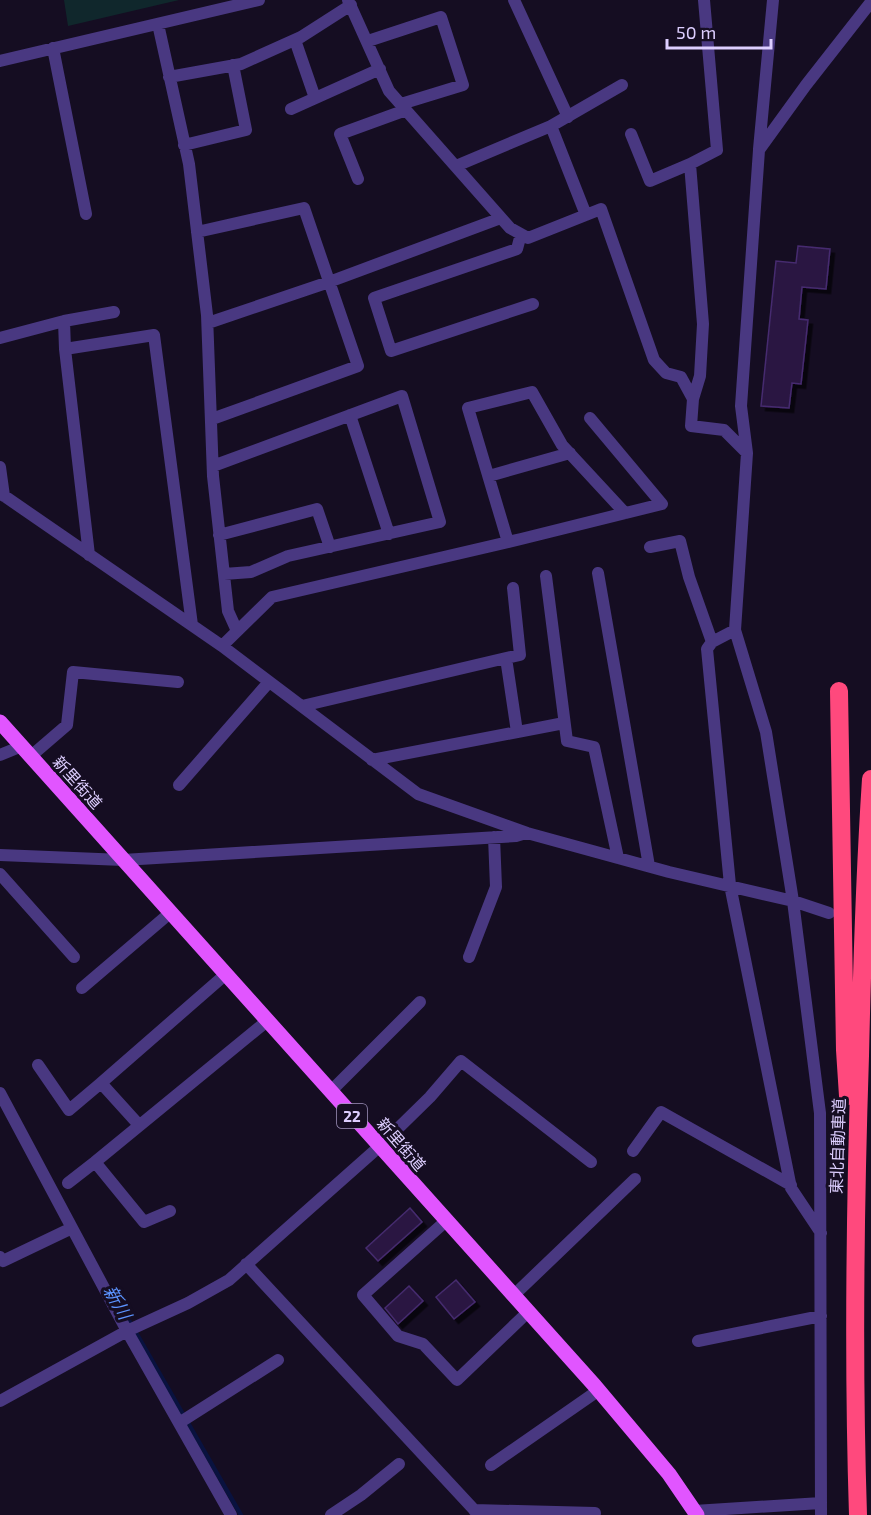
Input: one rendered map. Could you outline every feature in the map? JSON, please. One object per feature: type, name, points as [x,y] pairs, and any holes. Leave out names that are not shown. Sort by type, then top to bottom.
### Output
[{"type":"highway","points":[[839,691],[844,1050],[855,1191]]},
{"type":"highway","name":"東北自動車道","points":[[858,1515],[855,1191],[862,954],[871,778]]},
{"type":"main road","name":"新里街道","points":[[0,722],[599,1390],[669,1474],[696,1513]]},
{"type":"street","points":[[0,61],[259,0]]},
{"type":"street","points":[[514,0],[568,117]]},
{"type":"street","points":[[631,135],[650,181],[717,150],[704,0]]},
{"type":"street","points":[[696,1513],[821,1509],[820,1113],[793,901],[766,732],[735,630],[747,453],[741,406],[759,150],[773,0]]},
{"type":"street","points":[[169,77],[241,64],[295,40],[350,2],[389,91],[510,228],[528,237],[601,209],[654,360],[666,373],[681,377],[693,399]]},
{"type":"street","points":[[759,150],[871,2]]},
{"type":"street","points":[[358,179],[340,134],[463,85],[441,17],[368,41]]},
{"type":"street","points":[[158,24],[184,145],[197,232],[208,322],[213,466],[219,535],[228,611],[237,631]]},
{"type":"street","points":[[295,40],[315,98]]},
{"type":"street","points":[[53,48],[86,214]]},
{"type":"street","points":[[184,145],[246,130],[233,65]]},
{"type":"street","points":[[291,109],[380,69]]},
{"type":"street","points":[[456,166],[551,126],[622,85]]},
{"type":"street","points":[[551,126],[586,215]]},
{"type":"street","points":[[690,164],[703,324],[700,376],[693,399],[691,426],[724,430],[747,453]]},
{"type":"street","points":[[197,232],[304,208],[358,366],[212,419]]},
{"type":"street","points":[[208,322],[329,282],[501,218]]},
{"type":"street","points":[[521,234],[517,249],[374,298],[391,351],[533,304]]},
{"type":"street","points":[[0,338],[64,321],[114,312]]},
{"type":"street","points":[[64,321],[65,349],[89,555]]},
{"type":"street","points":[[65,349],[154,335],[192,625]]},
{"type":"street","points":[[508,542],[468,408],[532,392],[562,445],[625,513]]},
{"type":"street","points":[[213,466],[402,396],[440,522],[288,556],[251,572],[224,574]]},
{"type":"street","points":[[350,415],[389,534]]},
{"type":"street","points":[[222,646],[272,597],[662,504],[590,418]]},
{"type":"street","points":[[489,476],[570,453]]},
{"type":"street","points":[[0,467],[2,495],[222,646],[418,794],[527,833],[793,901],[829,913]]},
{"type":"street","points":[[219,535],[316,509],[330,547]]},
{"type":"street","points":[[650,547],[680,541],[689,577],[712,642]]},
{"type":"street","points":[[598,573],[650,866]]},
{"type":"street","points":[[546,576],[567,741],[594,747],[618,858]]},
{"type":"street","points":[[302,706],[520,655],[513,588]]},
{"type":"street","points":[[735,630],[712,642],[707,649],[730,885],[791,1185],[821,1233]]},
{"type":"street","points":[[506,658],[517,732]]},
{"type":"street","points":[[0,755],[26,751],[67,725],[73,672],[178,682]]},
{"type":"street","points":[[179,785],[269,682]]},
{"type":"street","points":[[372,760],[564,723]]},
{"type":"street","points":[[0,855],[123,860],[527,833]]},
{"type":"street","points":[[469,957],[496,887],[494,837]]},
{"type":"street","points":[[0,874],[74,957]]},
{"type":"street","points":[[82,988],[170,913]]},
{"type":"street","points":[[38,1065],[69,1110],[226,974]]},
{"type":"street","points":[[331,1092],[420,1002]]},
{"type":"street","points":[[68,1183],[267,1020]]},
{"type":"street","points":[[0,1401],[140,1324],[188,1303],[229,1280],[380,1146],[461,1061],[591,1162]]},
{"type":"street","points":[[101,1083],[139,1125]]},
{"type":"street","points":[[0,1093],[127,1331],[231,1515]]},
{"type":"street","points":[[633,1150],[661,1112],[791,1185]]},
{"type":"street","points":[[95,1161],[144,1222],[170,1211]]},
{"type":"street","points":[[513,1296],[635,1179]]},
{"type":"street","points":[[446,1221],[363,1295],[398,1336],[423,1344],[457,1380],[528,1312]]},
{"type":"street","points":[[0,1257],[3,1261],[72,1228]]},
{"type":"street","points":[[246,1264],[476,1512],[596,1514]]},
{"type":"street","points":[[698,1341],[821,1316]]},
{"type":"street","points":[[179,1423],[278,1360]]},
{"type":"street","points":[[491,1465],[599,1390]]},
{"type":"street","points":[[331,1515],[361,1495],[399,1464]]},
{"type":"green space","points":[[64,0],[179,0],[68,26]]},
{"type":"building","points":[[798,246],[830,249],[826,289],[802,287],[799,319],[808,320],[801,384],[792,383],[789,408],[761,406],[776,261],[796,263]]},
{"type":"building","points":[[410,1208],[422,1222],[378,1261],[366,1248]]},
{"type":"building","points":[[456,1280],[475,1302],[454,1319],[436,1297]]},
{"type":"building","points":[[409,1286],[423,1301],[398,1324],[385,1308]]},
{"type":"waterway","name":"新川","points":[[112,1291],[241,1515]]}]
